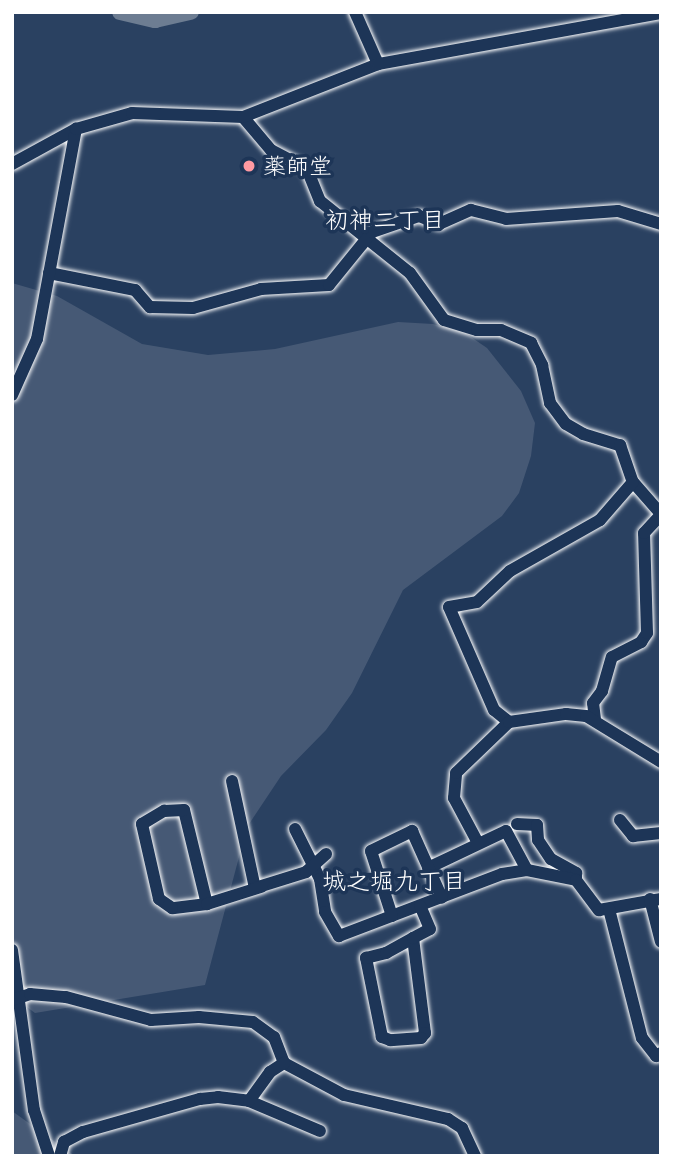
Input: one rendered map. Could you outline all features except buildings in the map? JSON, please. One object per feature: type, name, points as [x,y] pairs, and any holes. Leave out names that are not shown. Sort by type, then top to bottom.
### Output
[{"type":"street","points":[[355,12],[378,64]]},
{"type":"street","points":[[12,164],[76,129],[132,113],[243,117],[378,64],[661,13]]},
{"type":"street","points":[[243,117],[271,150],[307,169],[320,201],[366,236],[426,290],[435,313],[444,320],[477,330],[501,330],[531,343],[542,365],[550,403],[566,424],[583,434],[620,445],[633,482],[661,514],[644,533],[647,634],[641,642],[612,657],[601,691],[593,703],[595,719]]},
{"type":"street","points":[[12,395],[37,339],[76,129]]},
{"type":"street","points":[[49,273],[135,290],[150,307],[193,308],[261,289],[329,285],[366,236],[419,216],[439,224],[471,210],[506,219],[618,211],[661,224]]},
{"type":"street","points":[[509,722],[494,710],[449,607],[477,602],[510,571],[600,520],[633,482]]},
{"type":"street","points":[[478,843],[454,798],[456,773],[509,722],[566,714],[595,719],[660,760]]},
{"type":"street","points":[[232,781],[255,888]]},
{"type":"street","points":[[207,904],[184,810],[149,817],[142,824],[142,836],[159,899],[172,908],[207,904],[261,886],[255,888]]},
{"type":"street","points":[[620,820],[633,836],[661,833]]},
{"type":"street","points":[[517,824],[537,825],[538,840],[551,859],[576,873],[576,880],[599,910],[655,899],[661,942]]},
{"type":"street","points":[[295,829],[322,886],[325,912],[339,936],[502,874],[527,870],[576,880]]},
{"type":"street","points":[[392,916],[371,852],[412,831],[442,898]]},
{"type":"street","points":[[428,868],[506,831],[527,870]]},
{"type":"street","points":[[255,888],[293,877],[326,854]]},
{"type":"street","points":[[413,938],[425,1033],[421,1038],[390,1040],[383,1037],[366,958],[430,929],[420,906]]},
{"type":"street","points":[[609,909],[642,1038],[656,1056],[661,1053]]},
{"type":"street","points":[[12,950],[34,1110],[49,1156]]},
{"type":"street","points":[[17,998],[66,997],[151,1020],[243,1018],[274,1037],[284,1063],[344,1095],[448,1119],[462,1128],[475,1156]]},
{"type":"street","points":[[249,1101],[270,1072],[284,1063]]},
{"type":"street","points":[[60,1156],[64,1142],[83,1132],[200,1099],[218,1097],[249,1101],[320,1131]]},
{"type":"shaded area","points":[[12,283],[57,296],[142,344],[208,355],[275,349],[398,322],[433,324],[465,333],[487,348],[521,391],[535,423],[531,456],[519,493],[502,516],[403,590],[352,693],[326,730],[281,776],[247,827],[205,985],[35,1013],[12,996]]},
{"type":"shaded area","points":[[12,1111],[75,1156],[12,1156]]},
{"type":"waterway","points":[[120,12],[155,20],[191,12]]},
{"type":"place","name":"薬師堂","points":[[249,166]]},
{"type":"district","name":"初神二丁目","points":[[385,220]]},
{"type":"district","name":"城之堀九丁目","points":[[394,881]]}]
